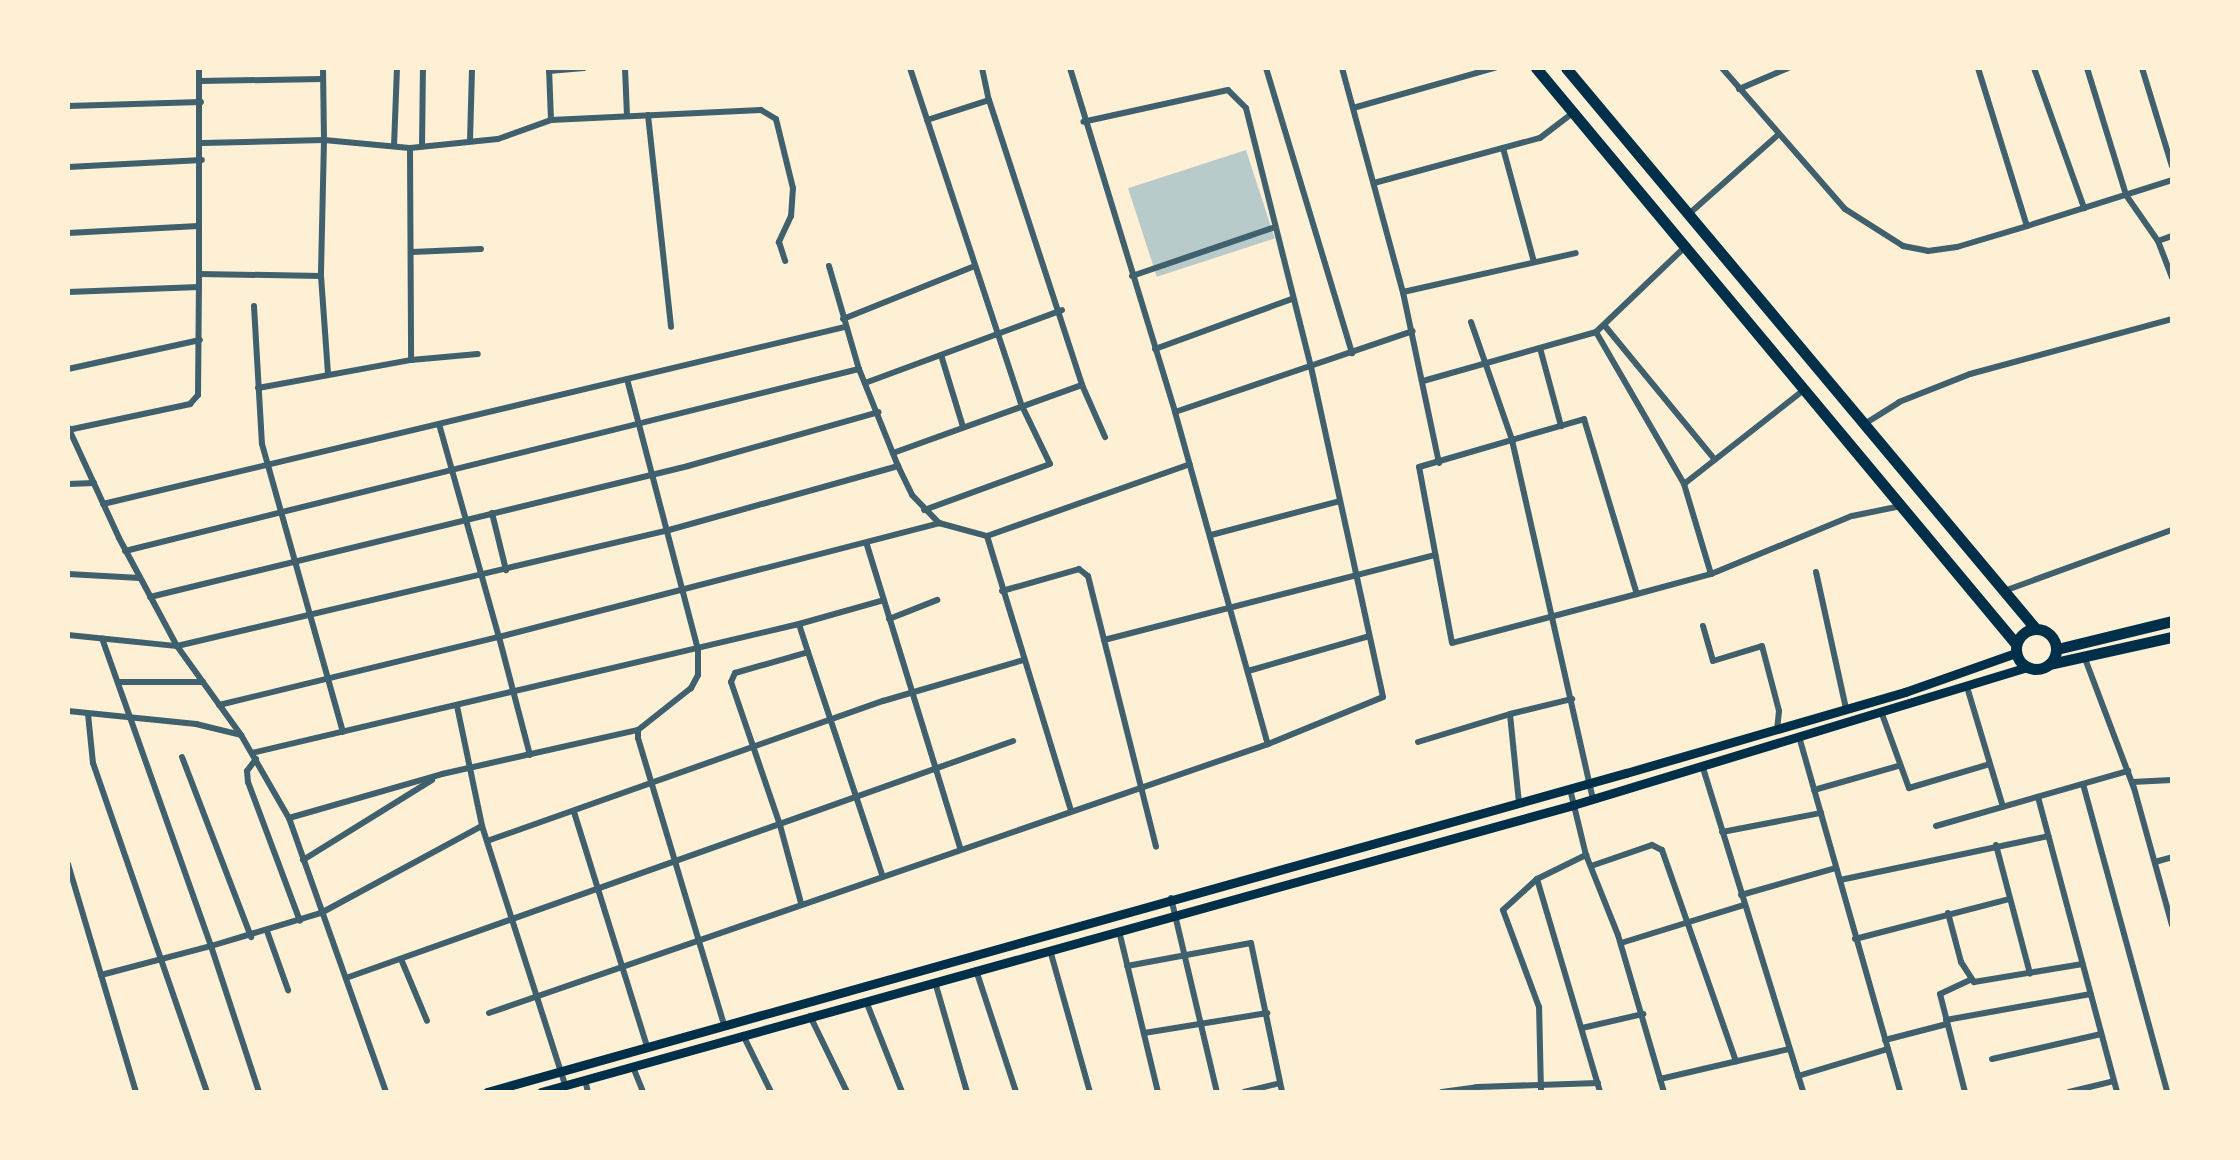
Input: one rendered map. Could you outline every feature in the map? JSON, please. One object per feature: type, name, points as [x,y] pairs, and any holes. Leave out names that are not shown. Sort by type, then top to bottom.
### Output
[{"type":"highway","points":[[1536,68],[1806,388],[2016,648],[2026,667],[2172,637]]},
{"type":"highway","points":[[1566,68],[2035,628],[2050,634],[2057,649]]},
{"type":"highway","points":[[2057,649],[2172,621]]},
{"type":"highway","points":[[2016,648],[2035,628]]},
{"type":"highway","points":[[2050,664],[2057,649]]},
{"type":"main road","points":[[487,1092],[1846,709],[2016,648]]},
{"type":"main road","points":[[541,1092],[809,1015],[1593,800],[1800,740],[2026,667]]},
{"type":"street","points":[[199,68],[202,160],[198,226],[198,395],[190,404],[68,429],[125,551],[177,646],[241,735],[289,818],[386,1092]]},
{"type":"street","points":[[323,68],[321,276],[328,374]]},
{"type":"street","points":[[394,146],[397,68]]},
{"type":"street","points":[[422,146],[423,68]]},
{"type":"street","points":[[470,141],[472,68]]},
{"type":"street","points":[[551,120],[549,69],[584,68]]},
{"type":"street","points":[[625,68],[627,116]]},
{"type":"street","points":[[910,68],[1022,406],[1050,464],[924,510]]},
{"type":"street","points":[[982,68],[989,100],[1062,310],[1082,385],[1105,437]]},
{"type":"street","points":[[1070,68],[1083,122],[1175,412],[1268,744]]},
{"type":"street","points":[[1266,68],[1352,353]]},
{"type":"street","points":[[1342,68],[1413,331],[1439,463]]},
{"type":"street","points":[[1353,108],[1494,68]]},
{"type":"street","points":[[1722,68],[1845,209],[1903,246],[1928,251],[1957,247],[2172,180]]},
{"type":"street","points":[[1739,89],[1788,68]]},
{"type":"street","points":[[1978,68],[2027,226]]},
{"type":"street","points":[[2034,68],[2084,208]]},
{"type":"street","points":[[2087,68],[2126,195],[2158,241],[2172,277]]},
{"type":"street","points":[[2142,68],[2172,166]]},
{"type":"street","points":[[200,81],[323,79]]},
{"type":"street","points":[[489,1013],[960,847],[1268,744],[1383,697],[1311,367],[1272,228],[1246,108],[1228,90],[1083,122]]},
{"type":"street","points":[[927,120],[989,100]]},
{"type":"street","points":[[68,106],[201,102]]},
{"type":"street","points":[[202,143],[324,140],[410,148],[498,139],[551,120],[761,110],[776,119],[793,188],[791,216],[779,242],[785,261]]},
{"type":"street","points":[[1374,183],[1540,138],[1574,112]]},
{"type":"street","points":[[648,115],[671,327]]},
{"type":"street","points":[[1690,213],[1778,135]]},
{"type":"street","points":[[410,148],[411,360]]},
{"type":"street","points":[[1503,148],[1534,262]]},
{"type":"street","points":[[68,167],[202,160]]},
{"type":"street","points":[[68,233],[198,226]]},
{"type":"street","points":[[1132,276],[1272,228]]},
{"type":"street","points":[[2158,241],[2172,236]]},
{"type":"street","points":[[1423,381],[1596,332],[1685,247]]},
{"type":"street","points":[[412,252],[481,249]]},
{"type":"street","points":[[1403,292],[1576,253]]},
{"type":"street","points":[[829,266],[859,369],[879,412],[898,466],[924,510],[939,523],[987,536],[1190,464]]},
{"type":"street","points":[[103,504],[627,379],[844,323],[975,266]]},
{"type":"street","points":[[199,274],[321,276]]},
{"type":"street","points":[[68,292],[199,287]]},
{"type":"street","points":[[1155,349],[1292,299]]},
{"type":"street","points":[[254,306],[258,388],[267,465],[343,732]]},
{"type":"street","points":[[865,383],[1062,310]]},
{"type":"street","points":[[1866,423],[1899,402],[1970,374],[2172,319]]},
{"type":"street","points":[[1471,322],[1512,440],[1549,617],[1572,699],[1593,800]]},
{"type":"street","points":[[1605,326],[1715,460]]},
{"type":"street","points":[[1175,412],[1413,331]]},
{"type":"street","points":[[1596,332],[1684,484],[1711,574]]},
{"type":"street","points":[[68,369],[200,340]]},
{"type":"street","points":[[1540,348],[1561,426]]},
{"type":"street","points":[[258,388],[411,360],[478,354]]},
{"type":"street","points":[[941,355],[963,427]]},
{"type":"street","points":[[125,551],[281,516],[859,369]]},
{"type":"street","points":[[289,818],[442,774],[638,730],[691,688],[698,675],[698,650],[627,379]]},
{"type":"street","points":[[893,453],[1082,385]]},
{"type":"street","points":[[1684,484],[1806,388]]},
{"type":"street","points":[[150,597],[293,559],[653,475],[879,412]]},
{"type":"street","points":[[1637,594],[1584,419],[1419,467],[1452,643],[1637,594],[1711,574],[1807,532],[1901,506]]},
{"type":"street","points":[[439,424],[451,472],[485,574],[499,637],[518,692],[530,755]]},
{"type":"street","points":[[68,635],[177,646],[669,530],[898,466]]},
{"type":"street","points":[[68,484],[94,483]]},
{"type":"street","points":[[1211,535],[1340,501]]},
{"type":"street","points":[[492,513],[506,570]]},
{"type":"street","points":[[219,705],[685,592],[939,523]]},
{"type":"street","points":[[2004,591],[2172,530]]},
{"type":"street","points":[[987,536],[1071,810]]},
{"type":"street","points":[[867,545],[960,847]]},
{"type":"street","points":[[1104,640],[1230,605],[1435,555]]},
{"type":"street","points":[[1002,591],[1079,569],[1088,576],[1156,847]]},
{"type":"street","points":[[1816,572],[1846,709]]},
{"type":"street","points":[[68,574],[140,578]]},
{"type":"street","points":[[300,921],[248,782],[247,771],[254,756],[343,732],[698,650],[884,600]]},
{"type":"street","points":[[889,619],[937,600]]},
{"type":"street","points":[[799,624],[882,874]]},
{"type":"street","points":[[1703,626],[1713,661],[1762,646],[1779,711],[1777,729]]},
{"type":"street","points":[[1248,671],[1369,636]]},
{"type":"street","points":[[102,639],[120,682],[129,717],[211,946],[259,1092]]},
{"type":"street","points":[[801,903],[780,825],[731,682],[735,673],[808,652]]},
{"type":"street","points":[[2084,656],[2132,782],[2172,925]]},
{"type":"street","points":[[487,841],[832,720],[1023,660]]},
{"type":"street","points":[[120,682],[203,682]]},
{"type":"street","points":[[1967,687],[2003,807]]},
{"type":"street","points":[[1418,742],[1572,699]]},
{"type":"street","points":[[457,706],[482,826],[540,994],[565,1085]]},
{"type":"street","points":[[68,711],[129,717],[241,735]]},
{"type":"street","points":[[88,714],[93,763],[207,1092]]},
{"type":"street","points":[[1510,714],[1519,803]]},
{"type":"street","points":[[1882,714],[1906,786],[1912,788],[1990,764]]},
{"type":"street","points":[[638,730],[724,1025]]},
{"type":"street","points":[[1800,740],[1900,1092]]},
{"type":"street","points":[[346,978],[594,889],[679,863],[1013,741]]},
{"type":"street","points":[[182,757],[251,937]]},
{"type":"street","points":[[1814,790],[1898,766]]},
{"type":"street","points":[[1703,768],[1803,1092]]},
{"type":"street","points":[[1936,826],[2128,771]]},
{"type":"street","points":[[303,860],[442,774]]},
{"type":"street","points":[[2132,782],[2172,780]]},
{"type":"street","points":[[2083,784],[2167,1092]]},
{"type":"street","points":[[1570,789],[1586,855],[1594,865],[1621,943],[1664,1092]]},
{"type":"street","points":[[2038,797],[2117,1092]]},
{"type":"street","points":[[574,812],[594,889],[624,964],[647,1046]]},
{"type":"street","points":[[1722,832],[1821,813]]},
{"type":"street","points":[[101,975],[251,937],[321,913],[482,826]]},
{"type":"street","points":[[1840,880],[2048,836]]},
{"type":"street","points":[[1996,845],[2030,974]]},
{"type":"street","points":[[1594,865],[1658,846],[1688,921],[1736,1061]]},
{"type":"street","points":[[1541,1092],[1539,1007],[1503,910],[1537,879],[1586,855]]},
{"type":"street","points":[[2155,862],[2172,857]]},
{"type":"street","points":[[68,864],[136,1092]]},
{"type":"street","points":[[1741,895],[1836,868]]},
{"type":"street","points":[[1537,879],[1600,1092]]},
{"type":"street","points":[[1171,898],[1217,1092]]},
{"type":"street","points":[[1855,939],[2010,899]]},
{"type":"street","points":[[1621,943],[1744,905]]},
{"type":"street","points":[[1948,913],[1970,980]]},
{"type":"street","points":[[267,931],[288,990]]},
{"type":"street","points":[[1119,931],[1158,1092]]},
{"type":"street","points":[[1127,966],[1251,943],[1282,1092]]},
{"type":"street","points":[[1050,950],[1090,1092]]},
{"type":"street","points":[[401,959],[427,1021]]},
{"type":"street","points":[[1965,1092],[1941,991],[1970,980],[2030,974],[2083,964]]},
{"type":"street","points":[[976,970],[1016,1092]]},
{"type":"street","points":[[935,982],[967,1092]]},
{"type":"street","points":[[1885,1040],[1946,1022],[2091,994]]},
{"type":"street","points":[[866,1001],[902,1092]]},
{"type":"street","points":[[1144,1033],[1267,1013]]},
{"type":"street","points":[[1582,1028],[1643,1014]]},
{"type":"street","points":[[809,1015],[847,1092]]},
{"type":"street","points":[[1992,1059],[2101,1034]]},
{"type":"street","points":[[743,1035],[771,1092]]},
{"type":"street","points":[[1660,1079],[1789,1049]]},
{"type":"street","points":[[1798,1076],[1888,1049]]},
{"type":"street","points":[[633,1067],[643,1092]]},
{"type":"street","points":[[585,1080],[588,1092]]},
{"type":"street","points":[[2069,1092],[2114,1081]]},
{"type":"street","points":[[1442,1092],[1539,1082],[1598,1083]]},
{"type":"street","points":[[1244,1092],[1280,1083]]},
{"type":"shaded area","points":[[1246,150],[1275,238],[1157,277],[1128,188]]}]
